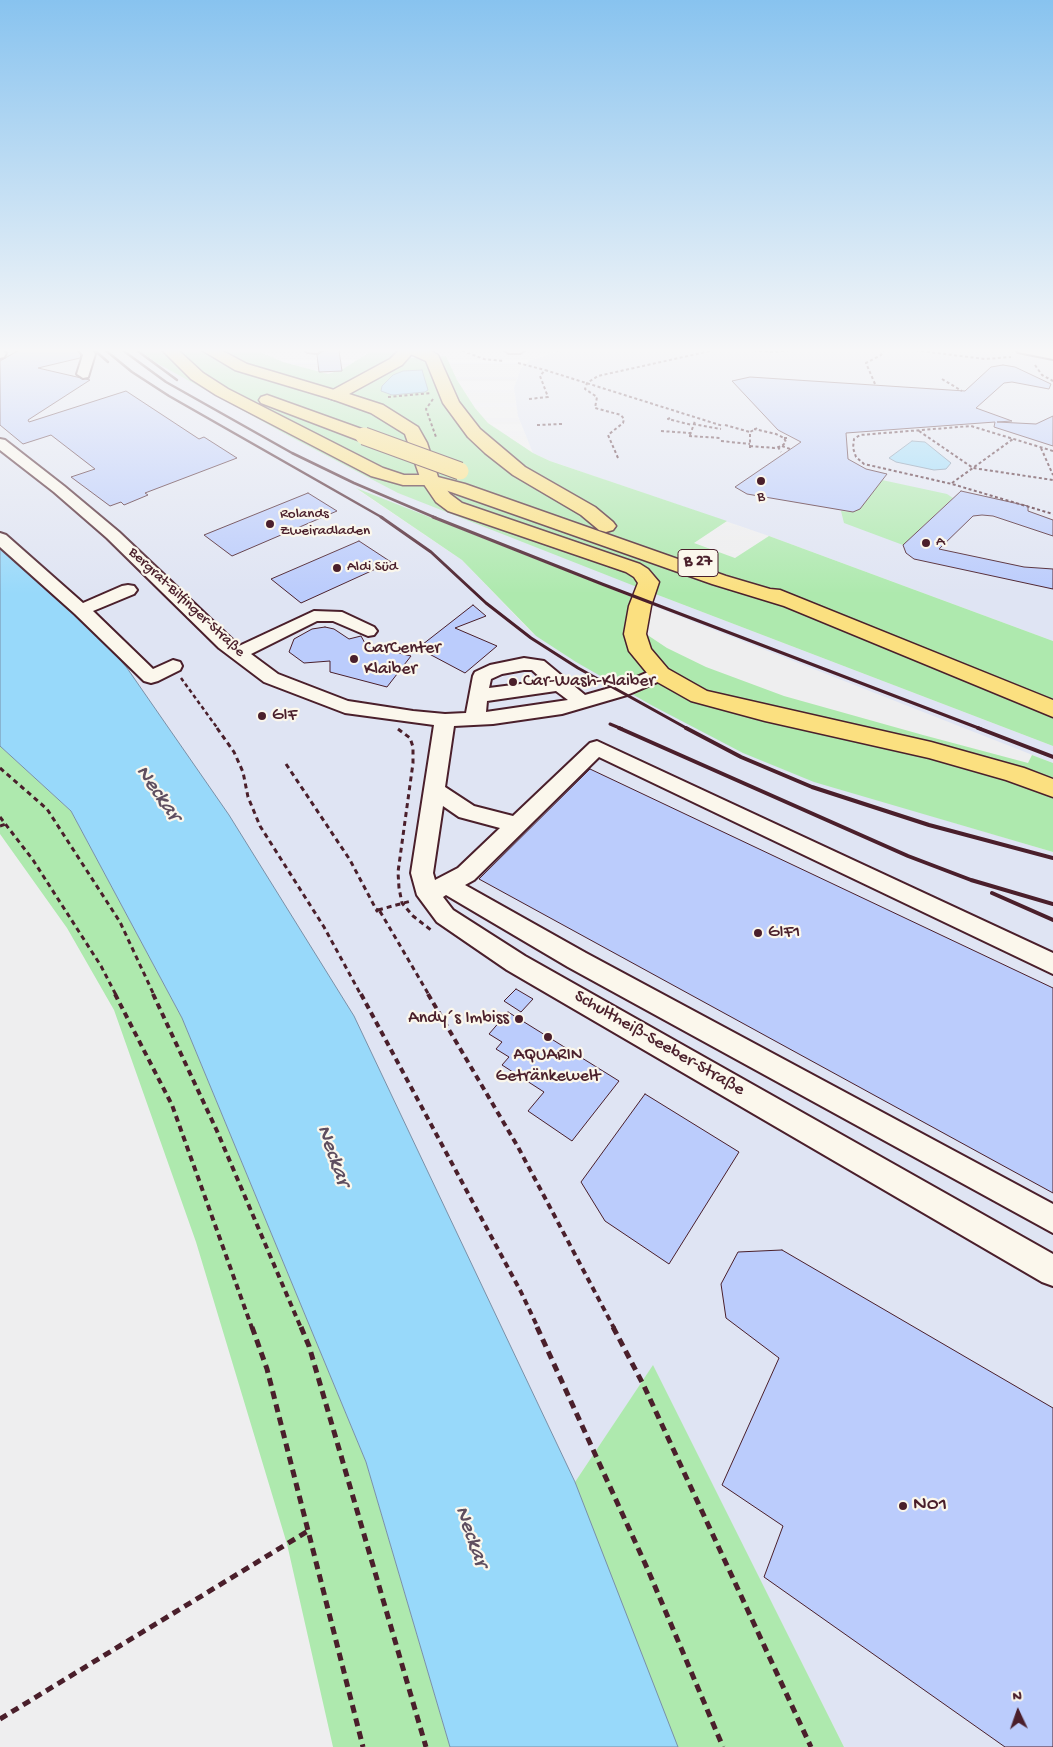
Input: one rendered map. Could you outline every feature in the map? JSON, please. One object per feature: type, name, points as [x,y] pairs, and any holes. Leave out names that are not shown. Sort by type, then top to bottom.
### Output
[{"type":"main road","points":[[295,431],[391,477],[404,480],[430,480],[458,488],[719,580],[790,600]]},
{"type":"main road","name":"B 27","points":[[350,431],[606,526],[1053,709]]},
{"type":"main road","points":[[411,431],[418,443],[430,480],[443,498],[471,514],[633,568],[641,573],[649,582],[640,606],[635,634],[640,651],[660,674],[699,696],[764,713],[931,750],[1016,774],[1053,788]]},
{"type":"main road","points":[[472,431],[519,471],[588,511],[606,526]]},
{"type":"street","name":"Bergrat-Bilfinger-Straße","points":[[0,443],[59,489],[113,536],[237,654],[271,678],[345,707],[445,720],[531,713],[582,702],[620,691],[660,674]]},
{"type":"street","points":[[0,538],[81,610],[151,677],[173,666]]},
{"type":"street","points":[[81,610],[128,590]]},
{"type":"street","points":[[237,654],[314,616],[336,616],[368,631]]},
{"type":"street","points":[[475,718],[482,676],[497,669],[524,664],[537,665],[582,702]]},
{"type":"street","points":[[478,696],[561,684]]},
{"type":"street","name":"Schultheiß-Seeber-Straße","points":[[445,720],[422,873],[438,890],[445,916],[516,963],[1053,1271]]},
{"type":"street","points":[[438,890],[466,874],[597,748],[1053,964]]},
{"type":"street","points":[[434,790],[467,812],[518,824]]},
{"type":"street","points":[[438,890],[577,960],[1053,1219]]},
{"type":"path","points":[[434,431],[437,439]]},
{"type":"path","points":[[614,431],[608,435],[618,458]]},
{"type":"path","points":[[689,436],[691,431]]},
{"type":"path","points":[[721,431],[721,441]]},
{"type":"path","points":[[745,431],[750,432],[750,446]]},
{"type":"path","points":[[760,431],[789,438]]},
{"type":"path","points":[[912,431],[860,435],[854,439],[853,448],[856,457],[864,464],[952,484],[1053,514]]},
{"type":"path","points":[[919,431],[973,468],[1053,480]]},
{"type":"path","points":[[986,431],[1053,451]]},
{"type":"path","points":[[661,432],[750,446],[778,447],[786,442],[784,438]]},
{"type":"path","points":[[952,484],[1013,439]]},
{"type":"path","points":[[782,446],[790,449]]},
{"type":"path","points":[[778,447],[782,452]]},
{"type":"path","points":[[1041,447],[1053,475]]},
{"type":"path","points":[[173,666],[234,752],[243,772],[248,797],[260,826],[329,936],[521,1292],[648,1570],[723,1747]]},
{"type":"path","points":[[286,764],[350,860],[377,911]]},
{"type":"path","points":[[0,768],[46,809],[120,922],[217,1130],[309,1346],[426,1747]]},
{"type":"path","points":[[0,817],[33,860],[101,966],[172,1105],[267,1369],[363,1747]]},
{"type":"path","points":[[0,826],[6,824]]},
{"type":"path","points":[[377,911],[438,890]]},
{"type":"path","points":[[377,911],[378,908],[518,1147],[644,1386],[811,1747]]},
{"type":"path","points":[[0,1720],[308,1531]]},
{"type":"shaded area","points":[[0,431],[302,431],[637,587],[1053,746],[1053,763],[358,490],[462,560],[532,633],[576,662],[925,814],[1053,852],[1053,1747],[844,1747],[653,1366],[575,1482],[354,1016],[229,815],[127,668],[98,634],[0,545]]},
{"type":"shaded area","points":[[524,431],[1053,431],[1053,641],[769,536],[550,461],[533,453]]},
{"type":"green space","points":[[279,431],[499,431],[533,453],[550,461],[727,521],[694,543],[735,558],[769,536],[1053,641],[1053,746],[637,587],[398,493]]},
{"type":"green space","points":[[882,480],[947,494],[953,498],[903,545],[844,523],[841,511],[853,512]]},
{"type":"green space","points":[[356,488],[644,602],[646,634],[667,648],[706,667],[784,696],[923,735],[1028,763],[1032,755],[1053,763],[1053,852],[814,782],[743,753],[653,706],[576,662],[536,636],[462,560]]},
{"type":"green space","points":[[0,746],[71,811],[182,1018],[366,1462],[450,1747],[333,1747],[287,1544],[196,1242],[114,1010],[67,928],[0,834]]},
{"type":"green space","points":[[653,1365],[844,1747],[670,1747],[575,1482]]},
{"type":"water","points":[[912,441],[925,442],[951,463],[946,469],[934,470],[896,462],[889,458]]},
{"type":"water","name":"Neckar","points":[[0,545],[98,634],[127,668],[229,815],[354,1016],[575,1482],[678,1747],[450,1747],[366,1462],[182,1018],[71,811],[0,746]]},
{"type":"building","points":[[7,431],[186,431],[199,439],[204,437],[237,458],[145,493],[148,495],[124,505],[121,502],[110,506],[71,477],[95,469],[51,435],[23,444]]},
{"type":"building","points":[[779,431],[880,431],[846,433],[848,459],[866,469],[887,474],[860,509],[853,512],[747,494],[735,487],[801,442]]},
{"type":"building","points":[[1005,431],[1053,431],[1053,446]]},
{"type":"building","name":"A","points":[[961,491],[1028,506],[1028,511],[1053,520],[1053,536],[993,516],[973,516],[939,549],[1024,567],[1053,569],[1053,589],[914,559],[906,553],[903,545]]},
{"type":"building","name":"Rolands Zweiradladen","points":[[308,493],[337,511],[232,556],[204,535]]},
{"type":"building","name":"Aldi Süd","points":[[359,541],[391,562],[301,603],[271,579]]},
{"type":"building","points":[[473,605],[486,616],[455,628],[497,646],[465,673],[418,648]]},
{"type":"building","name":"CarCenter Klaiber","points":[[325,627],[334,629],[349,639],[361,636],[366,645],[411,656],[387,687],[330,672],[330,661],[304,663],[289,652],[294,639],[312,629]]},
{"type":"building","name":"GIF1","points":[[590,769],[1053,988],[1053,1193],[479,879]]},
{"type":"building","points":[[516,989],[533,999],[521,1012],[504,1001]]},
{"type":"building","points":[[508,1012],[619,1081],[572,1141],[528,1111],[544,1092],[502,1065],[509,1057],[496,1049],[502,1042],[489,1034]]},
{"type":"building","points":[[645,1094],[739,1152],[669,1264],[605,1221],[581,1182]]},
{"type":"building","name":"N01","points":[[782,1250],[1053,1408],[1053,1747],[1005,1747],[764,1577],[783,1526],[722,1485],[779,1358],[726,1318],[721,1284],[738,1252]]},
{"type":"railway","points":[[230,431],[383,518]]},
{"type":"railway","points":[[252,431],[292,453],[354,483],[436,518]]},
{"type":"railway","points":[[381,517],[431,552],[486,603],[531,638],[578,668],[688,729]]},
{"type":"railway","points":[[433,517],[602,584],[981,729]]},
{"type":"railway","points":[[610,724],[622,729]]},
{"type":"railway","points":[[619,728],[908,856],[971,880],[1053,904]]},
{"type":"railway","points":[[686,728],[741,757],[812,787],[929,825],[1053,858]]},
{"type":"railway","points":[[978,728],[1053,757]]},
{"type":"railway","points":[[992,893],[1053,920]]},
{"type":"place","name":"B","points":[[761,481]]},
{"type":"place","name":"Rolands Zweiradladen","points":[[270,524]]},
{"type":"place","name":"A","points":[[926,543]]},
{"type":"place","name":"Aldi Süd","points":[[337,568]]},
{"type":"place","name":"CarCenter Klaiber","points":[[354,659]]},
{"type":"place","name":"Car-Wash-Klaiber","points":[[513,682]]},
{"type":"place","name":"GIF","points":[[262,716]]},
{"type":"place","name":"GIF1","points":[[758,933]]},
{"type":"place","name":"Andy´s Imbiss","points":[[519,1019]]},
{"type":"place","name":"AQUARIN Getränkewelt","points":[[548,1037]]},
{"type":"place","name":"N01","points":[[903,1506]]}]
